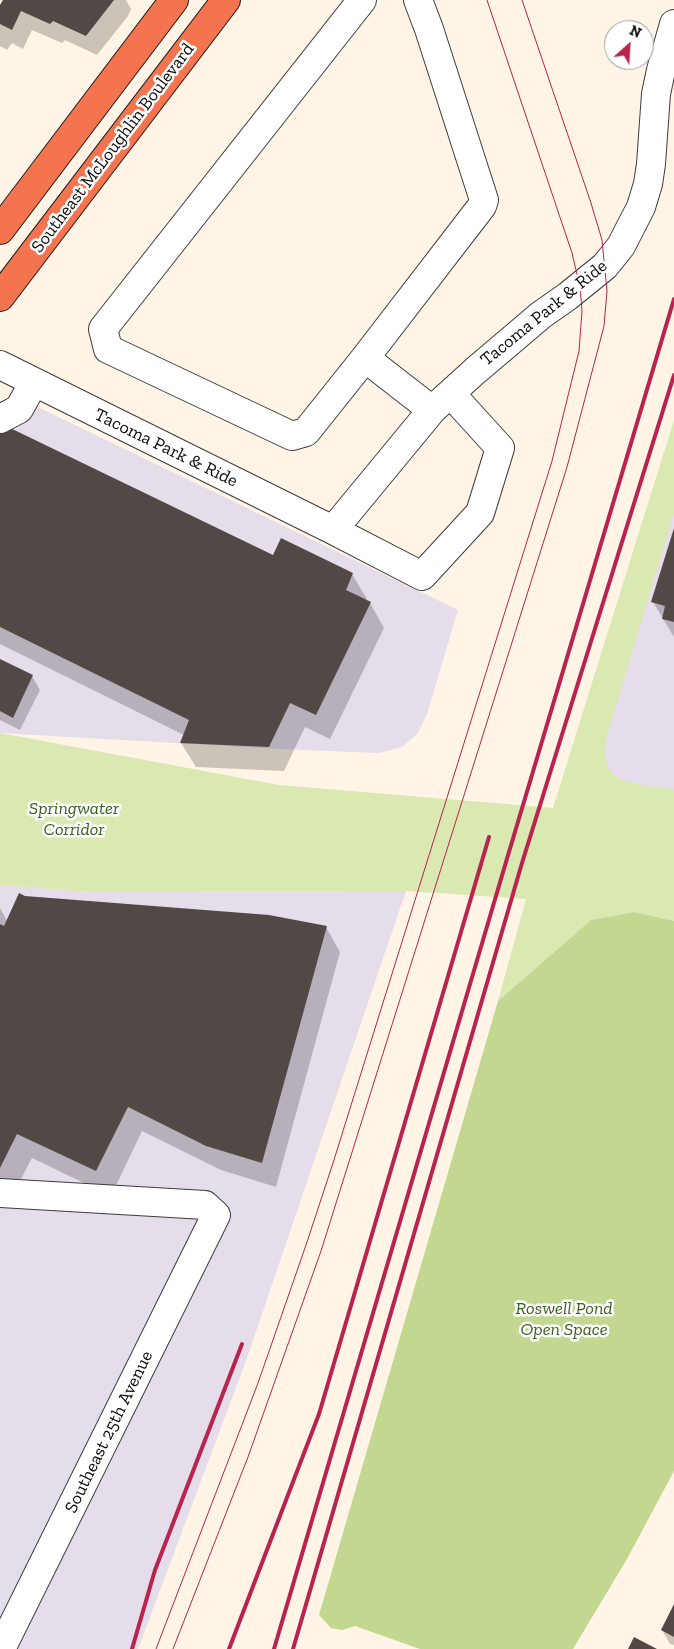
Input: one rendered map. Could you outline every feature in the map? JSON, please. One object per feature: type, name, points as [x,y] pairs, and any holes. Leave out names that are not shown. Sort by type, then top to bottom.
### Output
[{"type":"highway","points":[[0,230],[174,0]]},
{"type":"highway","name":"Southeast McLoughlin Boulevard","points":[[0,297],[226,0]]},
{"type":"street","points":[[362,0],[103,329],[108,349],[292,436],[306,432],[482,206],[484,200],[418,0]]},
{"type":"street","name":"Tacoma Park & Ride","points":[[333,530],[442,402],[474,371],[534,321],[606,266],[621,246],[641,207],[648,184],[656,94],[672,32]]},
{"type":"street","points":[[364,358],[442,402]]},
{"type":"street","name":"Tacoma Park & Ride","points":[[0,365],[422,576],[480,513],[500,448],[442,402]]},
{"type":"street","points":[[0,419],[19,409],[34,382]]},
{"type":"street","name":"Southeast 25th Avenue","points":[[0,1194],[205,1205],[216,1215],[1,1649]]},
{"type":"shaded area","points":[[19,398],[458,610],[427,714],[418,733],[402,747],[379,753],[0,733],[0,403]]},
{"type":"shaded area","points":[[674,491],[674,817],[577,810]]},
{"type":"shaded area","points":[[0,885],[91,892],[406,891],[247,1358],[138,1649],[0,1649]]},
{"type":"green space","name":"Springwater Corridor","points":[[674,420],[674,513],[606,739],[606,752],[609,769],[617,777],[641,785],[674,789],[674,921],[634,912],[591,920],[498,1001],[526,899],[406,891],[91,892],[0,885],[0,733],[279,785],[553,808]]},
{"type":"green space","name":"Roswell Pond Open Space","points":[[634,912],[674,921],[674,1471],[627,1559],[573,1649],[420,1649],[355,1626],[342,1630],[331,1628],[319,1615],[498,1001],[591,920]]},
{"type":"building","points":[[3,0],[114,0],[86,36],[53,21],[50,24],[21,11],[12,30],[0,24],[0,5]]},
{"type":"building","points":[[6,426],[273,555],[281,538],[353,573],[346,590],[371,602],[316,715],[290,703],[269,747],[180,743],[189,720],[0,627],[0,434]]},
{"type":"building","points":[[674,528],[674,622],[662,619],[665,606],[651,602]]},
{"type":"building","points":[[0,659],[33,675],[13,718],[0,711]]},
{"type":"building","points":[[19,893],[25,896],[269,915],[327,926],[262,1163],[206,1146],[128,1107],[96,1171],[17,1134],[0,1168],[0,924],[4,926]]},
{"type":"building","points":[[674,1604],[674,1637],[661,1630]]},
{"type":"building","points":[[634,1637],[657,1649],[628,1649]]},
{"type":"tram line","points":[[156,1649],[258,1383],[333,1163],[552,461],[579,351],[582,311],[580,287],[572,253],[487,0]]},
{"type":"tram line","points":[[173,1649],[248,1457],[321,1251],[567,467],[604,326],[607,291],[602,240],[522,0]]},
{"type":"railway","points":[[274,1649],[674,299]]},
{"type":"railway","points":[[293,1649],[522,863],[674,375]]},
{"type":"railway","points":[[229,1649],[319,1414],[489,837]]},
{"type":"railway","points":[[132,1649],[155,1570],[242,1344]]}]
